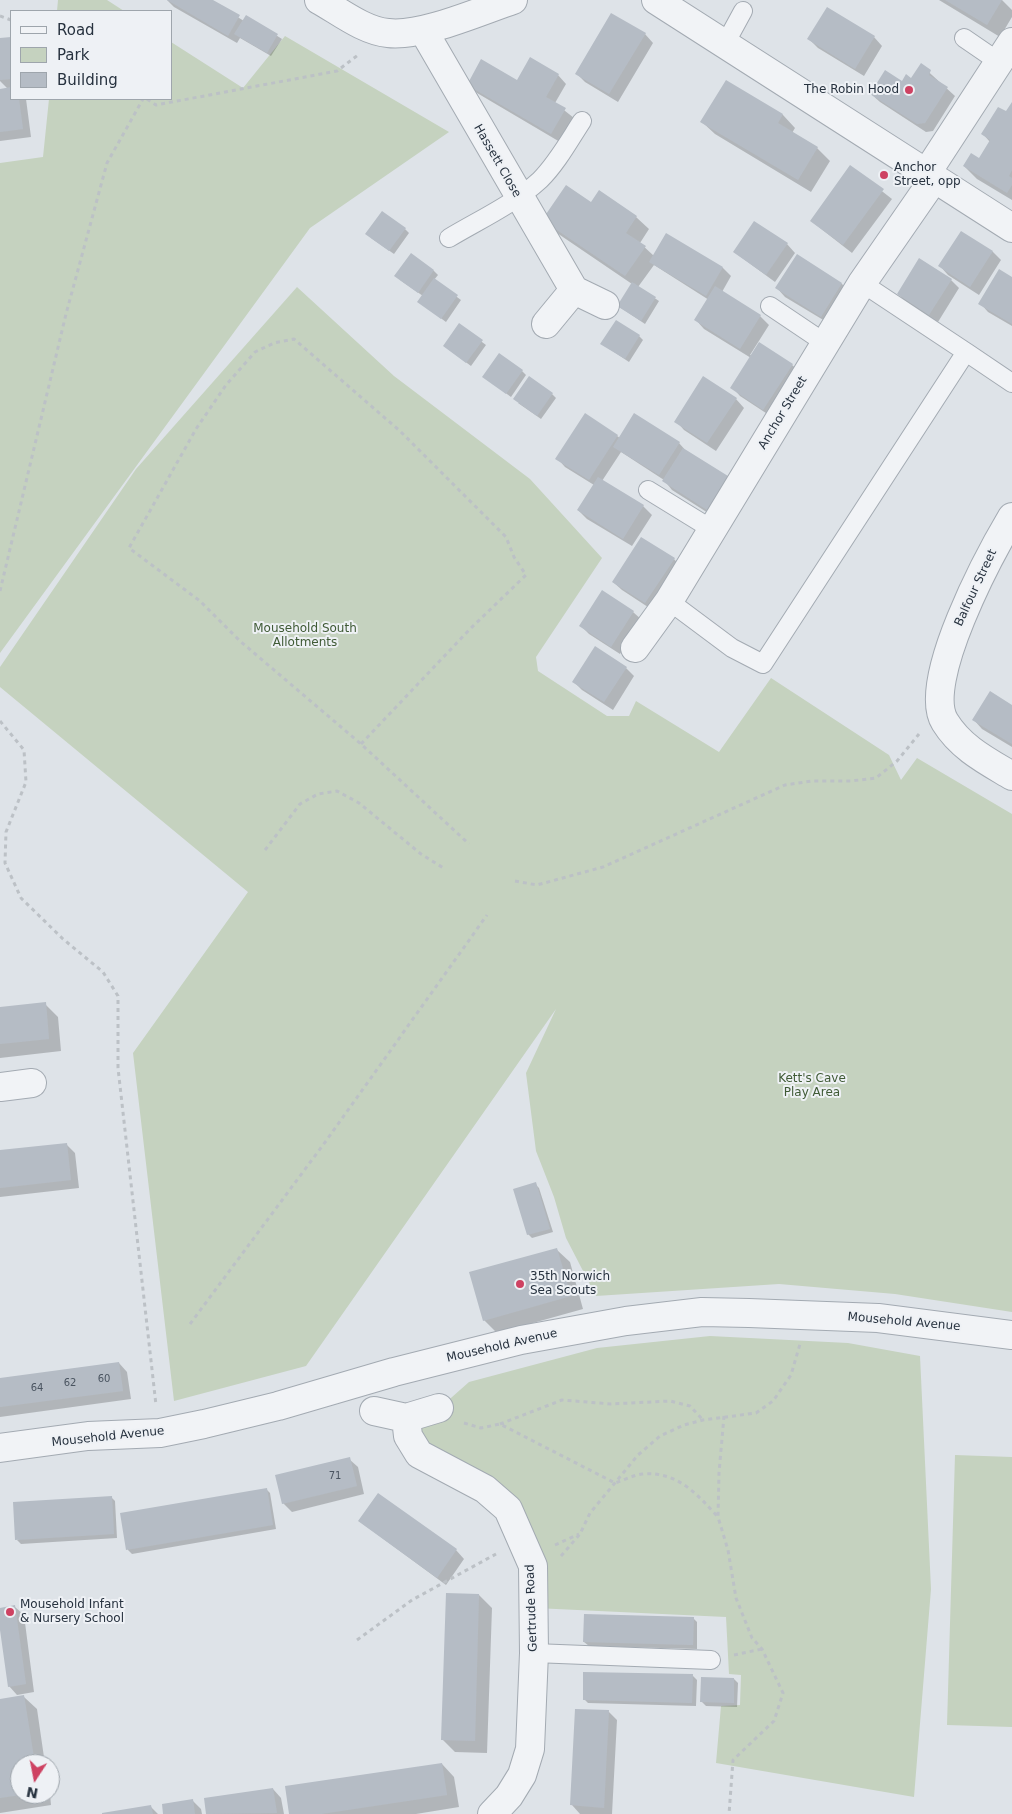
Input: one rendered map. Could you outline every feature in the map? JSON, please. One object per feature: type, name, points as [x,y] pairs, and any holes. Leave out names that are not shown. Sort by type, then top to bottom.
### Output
[{"type":"street","points":[[319,0],[362,24],[388,33],[423,30],[513,0]]},
{"type":"street","points":[[656,0],[1012,228]]},
{"type":"street","name":"Hassett Close","points":[[423,30],[518,197],[574,290]]},
{"type":"street","name":"Anchor Street","points":[[635,648],[669,601],[825,343],[1006,52]]},
{"type":"street","points":[[546,324],[574,290],[605,305]]},
{"type":"street","name":"Balfour Street","points":[[944,721],[940,701],[946,661],[963,611],[1012,518]]},
{"type":"street","points":[[944,721],[970,751],[1012,776]]},
{"type":"street","points":[[0,1087],[32,1083]]},
{"type":"street","name":"Mousehold Avenue","points":[[0,1448],[88,1436],[160,1433],[278,1406],[394,1372],[521,1340],[635,1320],[702,1312],[878,1318],[1012,1335]]},
{"type":"street","points":[[374,1411],[406,1418],[439,1408]]},
{"type":"street","name":"Gertrude Road","points":[[406,1418],[408,1436],[419,1454],[485,1489],[508,1509],[530,1555],[534,1586],[534,1653],[530,1749],[522,1775],[509,1796],[492,1814]]},
{"type":"lane","points":[[725,44],[744,11]]},
{"type":"lane","points":[[964,38],[1006,52]]},
{"type":"lane","points":[[449,238],[518,197],[540,180],[554,164],[582,121]]},
{"type":"lane","points":[[862,283],[1012,382]]},
{"type":"lane","points":[[770,306],[825,343]]},
{"type":"lane","points":[[669,601],[732,648],[763,664],[966,352]]},
{"type":"lane","points":[[648,490],[713,530]]},
{"type":"lane","points":[[534,1653],[711,1660]]},
{"type":"path","points":[[147,100],[156,105],[337,71]]},
{"type":"path","points":[[0,591],[66,314],[107,163],[144,100]]},
{"type":"path","points":[[361,744],[470,629],[526,575],[514,557],[506,537],[400,431],[294,340],[274,343],[255,352],[226,385],[196,428],[129,548],[200,601],[240,641],[361,744],[469,844]]},
{"type":"path","points":[[515,881],[537,885],[603,867],[785,785],[812,781],[850,781],[876,778],[897,761],[924,728],[944,721]]},
{"type":"path","points":[[1,723],[24,750],[26,782],[6,832],[6,863],[21,898],[63,939],[103,972],[118,996],[118,1068],[160,1433]]},
{"type":"path","points":[[265,850],[300,804],[318,794],[337,792],[359,803],[421,854],[446,869]]},
{"type":"path","points":[[190,1324],[326,1141],[487,915]]},
{"type":"path","points":[[534,1586],[580,1534],[590,1513],[638,1455],[660,1436],[684,1425],[724,1416],[756,1413],[773,1401],[792,1375],[800,1344]]},
{"type":"path","points":[[439,1408],[456,1421],[481,1428],[500,1424],[562,1400],[611,1404],[670,1401],[690,1406],[704,1420]]},
{"type":"path","points":[[724,1416],[718,1473],[718,1517],[728,1550],[736,1598],[752,1638],[762,1649],[783,1694],[774,1721],[733,1760],[729,1814]]},
{"type":"path","points":[[500,1424],[616,1483],[642,1474],[678,1479],[700,1497],[718,1517]]},
{"type":"path","points":[[357,1640],[412,1600],[497,1553],[530,1555]]},
{"type":"green space","points":[[58,0],[107,0],[122,10],[57,10]]},
{"type":"green space","points":[[285,36],[449,132],[310,228],[0,653],[0,163],[43,157],[49,100],[172,100],[172,43],[243,88]]},
{"type":"green space","name":"Mousehold South Allotments","points":[[297,287],[394,376],[530,479],[602,558],[536,657],[538,671],[607,716],[629,716],[636,701],[719,752],[771,678],[889,755],[901,780],[917,758],[1012,814],[1012,1312],[895,1294],[779,1284],[596,1296],[566,1238],[554,1197],[536,1151],[526,1073],[556,1009],[306,1366],[174,1401],[133,1053],[248,892],[0,687],[0,667],[136,469]]},
{"type":"green space","points":[[710,1336],[848,1343],[920,1356],[931,1589],[914,1797],[716,1763],[721,1706],[740,1705],[741,1675],[729,1674],[726,1617],[535,1608],[508,1509],[408,1436],[469,1382],[597,1348]]},
{"type":"green space","points":[[955,1455],[1012,1457],[1012,1727],[947,1725]]},
{"type":"building","points":[[167,0],[213,0],[240,15],[228,36]]},
{"type":"building","points":[[945,0],[1002,0],[987,25]]},
{"type":"building","points":[[827,7],[875,36],[855,69],[807,39]]},
{"type":"building","points":[[611,13],[646,33],[609,94],[575,74]]},
{"type":"building","points":[[246,15],[278,34],[267,53],[234,34]]},
{"type":"building","points":[[10,37],[10,79],[0,80],[0,38]]},
{"type":"building","points":[[530,57],[559,74],[546,97],[566,108],[551,134],[467,85],[481,59],[517,80]]},
{"type":"building","name":"The Robin Hood","points":[[921,63],[931,70],[929,75],[948,87],[925,123],[917,124],[870,94],[885,70],[902,81],[906,74],[911,78]]},
{"type":"building","points":[[726,80],[783,114],[778,123],[818,147],[798,180],[700,122]]},
{"type":"building","points":[[10,87],[10,100],[19,100],[23,129],[0,132],[0,89]]},
{"type":"building","points":[[1012,102],[1012,170],[1009,176],[1012,178],[1012,185],[1007,193],[963,166],[971,153],[979,158],[990,140],[981,134],[998,107],[1006,111]]},
{"type":"building","points":[[850,165],[884,189],[843,245],[810,221]]},
{"type":"building","points":[[566,185],[591,202],[599,190],[637,216],[626,233],[646,246],[625,276],[542,220]]},
{"type":"building","points":[[382,211],[406,228],[389,251],[365,234]]},
{"type":"building","points":[[754,221],[788,243],[766,275],[733,252]]},
{"type":"building","points":[[961,231],[993,251],[970,287],[938,266]]},
{"type":"building","points":[[666,233],[723,267],[706,296],[649,262]]},
{"type":"building","points":[[411,253],[434,270],[418,293],[394,276]]},
{"type":"building","points":[[797,254],[842,283],[821,317],[775,288]]},
{"type":"building","points":[[919,258],[952,279],[929,315],[897,294]]},
{"type":"building","points":[[999,269],[1012,277],[1012,324],[978,304]]},
{"type":"building","points":[[434,278],[458,295],[441,319],[417,302]]},
{"type":"building","points":[[632,282],[656,297],[641,321],[617,306]]},
{"type":"building","points":[[715,286],[761,315],[740,349],[694,320]]},
{"type":"building","points":[[616,320],[640,335],[625,359],[600,344]]},
{"type":"building","points":[[459,323],[483,340],[466,363],[443,346]]},
{"type":"building","points":[[759,342],[793,364],[763,410],[730,388]]},
{"type":"building","points":[[499,353],[523,370],[506,394],[482,377]]},
{"type":"building","points":[[529,376],[553,393],[537,416],[513,399]]},
{"type":"building","points":[[703,376],[737,398],[707,443],[674,422]]},
{"type":"building","points":[[585,413],[618,435],[589,480],[555,459]]},
{"type":"building","points":[[634,413],[680,442],[659,475],[613,447]]},
{"type":"building","points":[[683,448],[728,476],[707,510],[662,481]]},
{"type":"building","points":[[598,477],[644,505],[623,539],[577,510]]},
{"type":"building","points":[[641,537],[675,558],[645,603],[612,582]]},
{"type":"building","points":[[602,590],[634,611],[611,647],[579,626]]},
{"type":"building","points":[[595,646],[627,667],[604,702],[572,682]]},
{"type":"building","points":[[990,691],[1012,705],[1012,744],[972,720]]},
{"type":"building","points":[[46,1002],[49,1039],[0,1044],[0,1007]]},
{"type":"building","points":[[67,1143],[71,1180],[0,1188],[0,1150]]},
{"type":"building","points":[[536,1182],[550,1229],[527,1235],[513,1189]]},
{"type":"building","name":"35th Norwich Sea Scouts","points":[[557,1248],[571,1296],[483,1321],[469,1272]]},
{"type":"building","points":[[119,1362],[123,1391],[0,1407],[0,1378]]},
{"type":"building","points":[[350,1457],[357,1486],[282,1504],[275,1475]]},
{"type":"building","points":[[267,1488],[273,1525],[126,1550],[120,1513]]},
{"type":"building","points":[[378,1493],[457,1549],[437,1578],[358,1521]]},
{"type":"building","points":[[112,1496],[114,1534],[15,1540],[13,1502]]},
{"type":"building","points":[[446,1593],[479,1594],[475,1741],[441,1740]]},
{"type":"building","points":[[15,1605],[26,1684],[8,1687],[0,1630],[0,1608]]},
{"type":"building","points":[[584,1614],[694,1617],[693,1645],[583,1642]]},
{"type":"building","points":[[583,1672],[693,1674],[692,1703],[583,1700]]},
{"type":"building","points":[[701,1677],[734,1678],[734,1703],[700,1702]]},
{"type":"building","points":[[24,1695],[33,1754],[10,1754],[10,1796],[0,1798],[0,1699]]},
{"type":"building","points":[[575,1709],[609,1710],[604,1808],[570,1805]]},
{"type":"building","points":[[442,1763],[447,1795],[321,1814],[289,1814],[285,1786]]},
{"type":"building","points":[[273,1788],[277,1813],[206,1814],[204,1798]]},
{"type":"building","points":[[193,1799],[195,1814],[163,1814],[162,1804]]},
{"type":"building","points":[[151,1805],[153,1814],[102,1814],[102,1813]]},
{"type":"place","name":"The Robin Hood","points":[[909,90]]},
{"type":"place","name":"Anchor Street, opp","points":[[884,175]]},
{"type":"place","name":"35th Norwich Sea Scouts","points":[[520,1284]]},
{"type":"place","name":"Mousehold Infant & Nursery School","points":[[10,1612]]},
{"type":"park label","name":"Kett's Cave Play Area","points":[[812,1086]]}]
